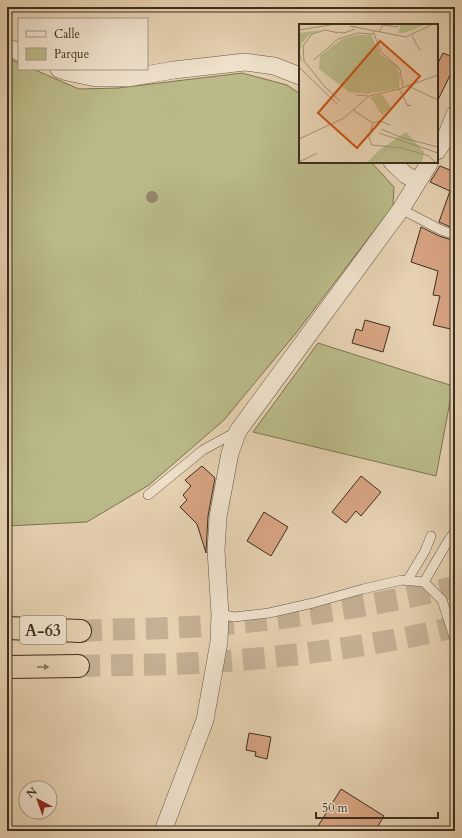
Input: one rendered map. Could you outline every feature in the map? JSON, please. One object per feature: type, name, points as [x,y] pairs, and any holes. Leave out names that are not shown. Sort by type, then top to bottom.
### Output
[{"type":"highway","name":"A-63","points":[[7,628],[80,631]]},
{"type":"highway","name":"A-63","points":[[7,667],[78,666]]},
{"type":"street","points":[[7,47],[18,52]]},
{"type":"street","points":[[62,70],[96,78],[127,78],[174,70],[245,62],[274,66],[299,76]]},
{"type":"street","points":[[446,144],[455,114]]},
{"type":"street","points":[[393,163],[406,175],[417,181]]},
{"type":"street","points":[[163,831],[205,720],[219,642],[220,614],[216,550],[218,517],[230,453],[238,431],[401,209],[429,163]]},
{"type":"lane","points":[[401,209],[436,226],[441,230],[455,235]]},
{"type":"lane","points":[[148,495],[203,450],[238,431]]},
{"type":"lane","points":[[424,582],[455,531]]},
{"type":"lane","points":[[407,581],[425,551],[431,536]]},
{"type":"lane","points":[[220,614],[234,617],[269,613],[402,580],[424,582],[442,600],[455,640]]},
{"type":"green space","points":[[7,58],[18,63],[18,70],[35,70],[79,89],[118,88],[242,73],[287,85],[299,93],[299,163],[372,163],[394,187],[393,206],[296,333],[224,420],[149,485],[87,522],[7,526]]},
{"type":"green space","points":[[318,343],[453,386],[436,476],[253,432]]},
{"type":"building","points":[[443,53],[455,58],[455,65],[438,100],[438,63]]},
{"type":"building","points":[[440,166],[455,172],[455,229],[439,222],[450,191],[430,182]]},
{"type":"building","points":[[421,227],[439,236],[455,241],[455,330],[433,325],[440,296],[433,295],[438,271],[411,262]]},
{"type":"building","points":[[365,320],[390,327],[383,352],[352,343],[356,329],[362,331]]},
{"type":"building","points":[[202,466],[215,478],[208,516],[206,553],[197,524],[180,507],[187,500],[183,495],[191,486],[185,480]]},
{"type":"building","points":[[361,476],[381,492],[361,516],[356,511],[346,523],[332,512]]},
{"type":"building","points":[[264,512],[288,527],[271,556],[247,541]]},
{"type":"building","points":[[249,733],[271,737],[267,759],[255,756],[256,752],[246,750]]},
{"type":"building","points":[[341,789],[384,816],[375,831],[315,831]]},
{"type":"tunnel","points":[[80,631],[189,627],[256,621],[356,607],[455,587]]},
{"type":"tunnel","points":[[78,666],[182,664],[294,655],[359,646],[455,627]]}]
